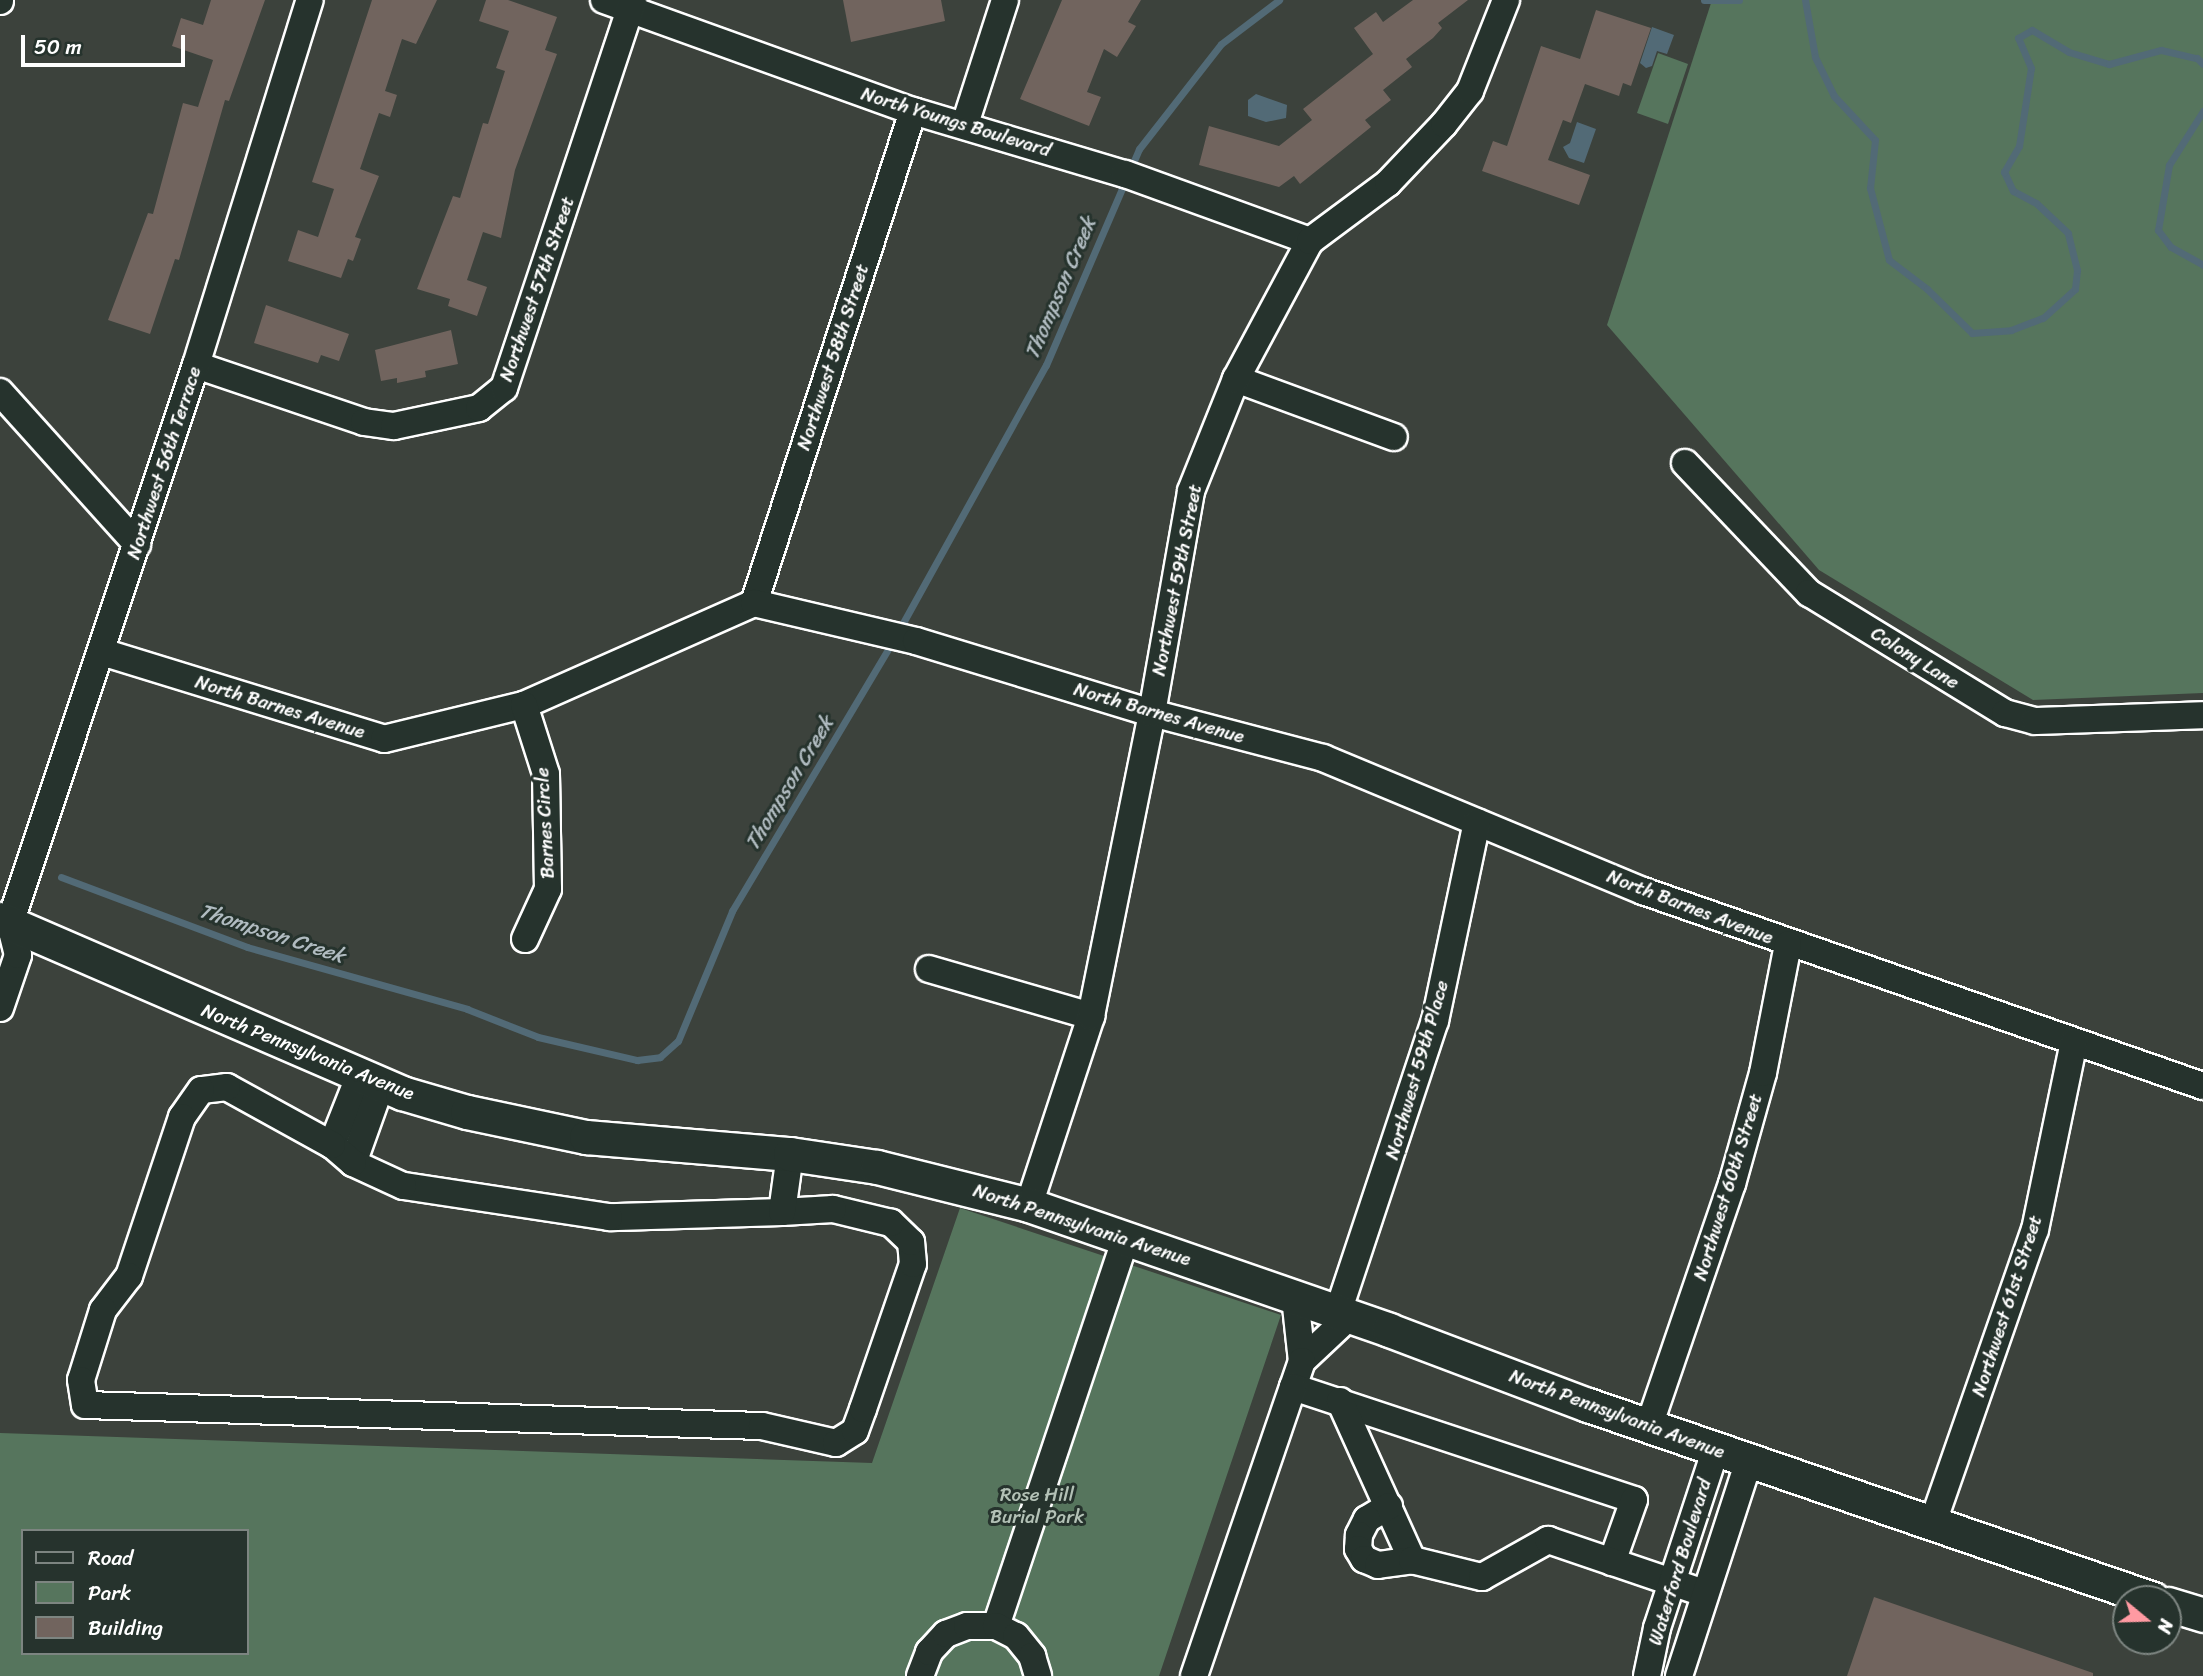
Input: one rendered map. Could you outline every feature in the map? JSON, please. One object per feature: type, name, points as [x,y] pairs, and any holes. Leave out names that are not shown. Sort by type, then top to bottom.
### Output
[{"type":"main road","name":"North Pennsylvania Avenue","points":[[3,924],[370,1081],[467,1112],[586,1137],[790,1154],[890,1169],[1028,1205],[1344,1314],[1649,1426],[2112,1585]]},
{"type":"main road","points":[[2182,1608],[2203,1615]]},
{"type":"street","name":"Northwest 56th Terrace","points":[[3,924],[102,652],[196,365],[310,0]]},
{"type":"street","name":"North Youngs Boulevard","points":[[604,0],[632,4],[912,111],[965,124],[1103,167],[1310,240]]},
{"type":"street","points":[[965,124],[1005,0]]},
{"type":"street","name":"Northwest 59th Street","points":[[1028,1205],[1091,1016],[1152,713],[1191,491],[1236,379],[1310,240],[1388,183],[1444,124],[1470,91],[1506,0]]},
{"type":"street","name":"Northwest 57th Street","points":[[196,365],[364,422],[394,426],[480,408],[504,388],[632,4]]},
{"type":"street","name":"Northwest 58th Street","points":[[754,603],[912,111]]},
{"type":"street","points":[[1236,379],[1394,437]]},
{"type":"street","points":[[0,392],[136,544]]},
{"type":"street","name":"Colony Lane","points":[[1685,463],[1809,593],[2004,713],[2035,721],[2203,715]]},
{"type":"street","name":"North Barnes Avenue","points":[[102,652],[384,739],[524,705],[754,603],[916,641],[1152,713],[1322,758],[1643,891],[1788,944],[2203,1086]]},
{"type":"street","name":"Barnes Circle","points":[[524,705],[546,774],[548,889],[525,939]]},
{"type":"street","name":"Northwest 59th Place","points":[[1344,1314],[1435,1021],[1477,822]]},
{"type":"street","points":[[0,1008],[18,955],[3,924]]},
{"type":"street","name":"Northwest 60th Street","points":[[1649,1426],[1732,1184],[1763,1073],[1788,944]]},
{"type":"street","points":[[929,969],[1091,1016]]},
{"type":"street","name":"Northwest 61st Street","points":[[1932,1525],[2035,1230],[2074,1042]]},
{"type":"street","points":[[332,1145],[370,1081]]},
{"type":"street","points":[[353,1163],[370,1081]]},
{"type":"street","points":[[227,1087],[332,1145],[353,1163],[403,1186],[609,1217],[833,1209],[891,1223],[912,1242],[913,1264],[855,1431],[836,1443],[762,1426],[85,1405],[81,1380],[103,1310],[130,1276],[182,1117],[201,1090],[227,1087]]},
{"type":"street","points":[[782,1212],[790,1154]]},
{"type":"street","points":[[996,1626],[1126,1238]]},
{"type":"street","points":[[1295,1297],[1302,1361]]},
{"type":"street","points":[[1194,1676],[1302,1361],[1344,1314]]},
{"type":"street","points":[[1293,1387],[1634,1500],[1612,1562]]},
{"type":"street","points":[[1340,1401],[1412,1560]]},
{"type":"street","name":"Waterford Boulevard","points":[[1647,1676],[1672,1582],[1716,1449]]},
{"type":"street","name":"Waterford Boulevard","points":[[1679,1676],[1704,1592],[1749,1461]]},
{"type":"street","points":[[1389,1506],[1367,1519],[1358,1549],[1364,1559],[1378,1565],[1412,1560],[1482,1577],[1548,1540],[1704,1592]]},
{"type":"street","points":[[919,1676],[929,1652],[946,1634],[967,1626],[996,1626],[1016,1636],[1032,1656],[1038,1676]]},
{"type":"green space","points":[[1712,0],[2203,0],[2203,693],[2033,700],[1819,570],[1607,325]]},
{"type":"green space","points":[[1658,53],[1688,64],[1668,124],[1637,113]]},
{"type":"green space","name":"Rose Hill Burial Park","points":[[960,1208],[1281,1315],[1159,1676],[0,1676],[0,1433],[872,1463]]},
{"type":"water","points":[[1652,27],[1674,35],[1667,54],[1657,51],[1652,66],[1646,68],[1640,63]]},
{"type":"water","points":[[1256,94],[1287,105],[1286,118],[1266,122],[1248,116],[1248,100]]},
{"type":"water","points":[[1577,122],[1596,129],[1584,163],[1569,158],[1563,147],[1570,143]]},
{"type":"building","points":[[211,0],[265,0],[229,101],[225,100],[179,260],[175,259],[150,334],[108,320],[148,213],[153,214],[183,103],[198,107],[213,60],[172,46],[181,18],[203,25]]},
{"type":"building","points":[[372,0],[437,0],[416,44],[402,39],[385,91],[397,95],[390,117],[379,113],[360,169],[379,176],[355,237],[361,239],[353,261],[348,259],[341,278],[288,261],[298,230],[318,237],[334,189],[312,182]]},
{"type":"building","points":[[486,0],[508,0],[557,17],[545,50],[557,54],[515,170],[501,238],[483,232],[467,280],[487,287],[477,316],[448,306],[450,299],[417,289],[453,196],[460,198],[483,123],[488,124],[505,71],[496,68],[509,31],[479,21]]},
{"type":"building","points":[[843,0],[941,0],[945,21],[851,42]]},
{"type":"building","points":[[1062,0],[1141,0],[1128,22],[1136,26],[1117,57],[1104,49],[1087,92],[1101,97],[1089,126],[1020,99]]},
{"type":"building","points":[[1413,0],[1468,0],[1438,23],[1442,28],[1406,59],[1412,67],[1383,90],[1391,100],[1365,120],[1371,127],[1300,184],[1294,176],[1279,187],[1199,165],[1209,126],[1279,146],[1312,120],[1303,109],[1373,54],[1354,28],[1376,12],[1383,22]]},
{"type":"building","points":[[1596,10],[1651,28],[1631,86],[1623,83],[1619,96],[1585,84],[1571,123],[1563,120],[1548,160],[1590,175],[1579,205],[1482,171],[1493,141],[1507,146],[1541,46],[1580,59]]},
{"type":"building","points":[[266,305],[349,334],[339,361],[321,355],[318,363],[254,343]]},
{"type":"building","points":[[451,330],[458,364],[425,371],[426,377],[397,383],[397,378],[381,381],[375,350]]},
{"type":"building","points":[[1874,1597],[2093,1673],[2093,1676],[1847,1676]]},
{"type":"waterway","name":"Thompson Creek","points":[[899,630],[1046,365],[1139,149],[1221,44],[1279,0]]},
{"type":"waterway","name":"Thompson Creek","points":[[1704,0],[1739,0]]},
{"type":"waterway","name":"Thompson Creek","points":[[1805,0],[1815,57],[1834,96],[1875,140],[1870,188],[1889,260],[1927,289],[1972,333],[2011,330],[2043,318],[2075,289],[2077,270],[2068,233],[2036,203],[2013,191],[2004,172],[2019,146],[2031,68],[2018,38],[2032,30],[2069,52],[2109,64],[2161,50],[2197,58],[2203,64]]},
{"type":"waterway","name":"Thompson Creek","points":[[2203,111],[2169,165],[2158,230],[2171,247],[2203,265]]},
{"type":"waterway","name":"Thompson Creek","points":[[61,877],[247,947],[467,1009],[538,1037],[637,1060],[660,1057],[678,1041],[732,911],[893,641]]}]
